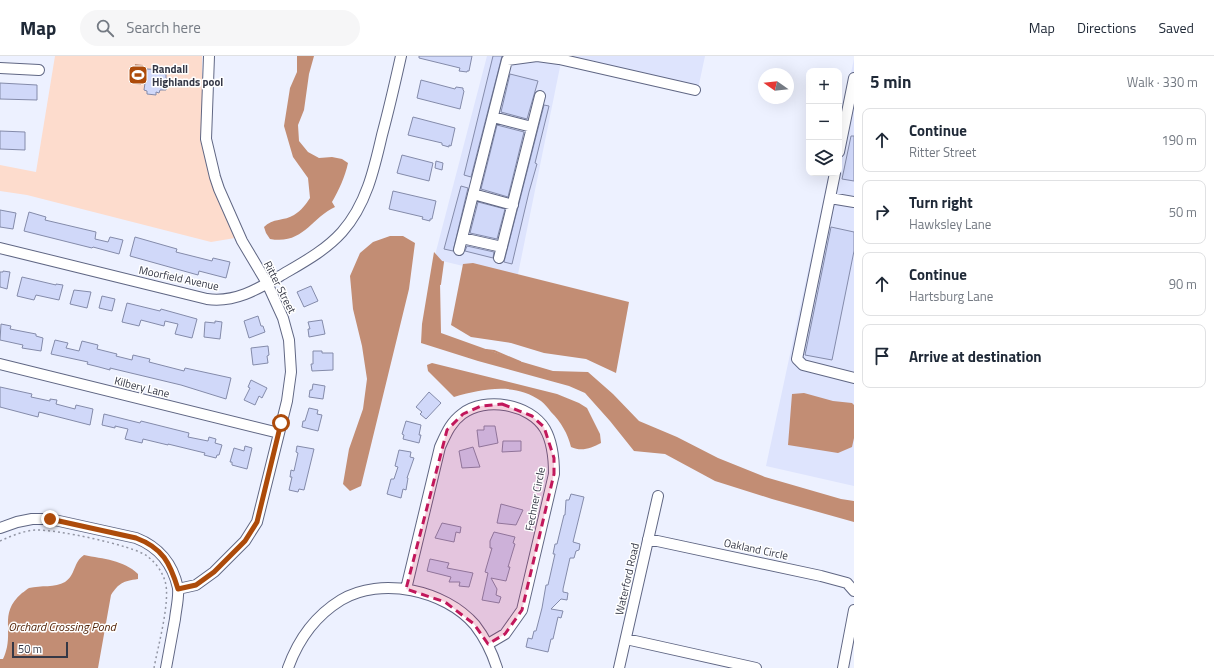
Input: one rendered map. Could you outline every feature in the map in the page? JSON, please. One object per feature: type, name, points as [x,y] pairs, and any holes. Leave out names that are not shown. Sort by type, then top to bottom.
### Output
[{"type":"street","name":"Ritter Street","points":[[178,589],[196,585],[214,572],[245,541],[257,522],[290,379],[290,349],[283,318],[267,283],[242,241],[218,189],[206,139],[209,56]]},
{"type":"street","name":"Moorfield Avenue","points":[[0,248],[212,300],[236,298],[267,283],[325,248],[342,232],[359,207],[372,175],[402,56]]},
{"type":"street","points":[[459,250],[507,60],[537,56],[560,58],[695,90]]},
{"type":"street","points":[[0,68],[39,70]]},
{"type":"street","points":[[841,140],[854,78]]},
{"type":"street","points":[[499,258],[540,96]]},
{"type":"street","points":[[492,117],[532,127]]},
{"type":"street","points":[[834,176],[797,359],[803,365],[854,378]]},
{"type":"street","points":[[473,194],[513,205]]},
{"type":"street","points":[[830,198],[854,202]]},
{"type":"street","points":[[462,238],[502,248]]},
{"type":"street","name":"Kilbery Lane","points":[[0,364],[279,432]]},
{"type":"street","name":"Fechner Circle","points":[[406,589],[440,447],[447,430],[462,414],[481,406],[502,404],[517,408],[532,416],[544,428],[549,438],[554,458],[554,474],[522,610],[505,634],[488,644]]},
{"type":"street","name":"Waterford Road","points":[[619,668],[658,496]]},
{"type":"street","points":[[0,528],[32,519],[50,519],[136,538],[156,548],[165,558],[173,571],[178,589],[177,604],[166,668]]},
{"type":"street","name":"Oakland Circle","points":[[648,539],[822,576],[847,583],[854,591]]},
{"type":"street","points":[[288,668],[294,652],[308,629],[322,614],[342,600],[362,592],[385,588],[406,589],[428,595],[445,602],[474,624],[488,644],[497,668]]},
{"type":"street","points":[[842,668],[854,610]]},
{"type":"street","points":[[626,639],[756,668]]},
{"type":"path","points":[[0,540],[34,530],[51,530],[115,544],[147,556],[160,570],[165,581],[166,591],[166,601],[154,668]]},
{"type":"highlighted area","points":[[502,404],[532,416],[544,427],[554,458],[554,474],[522,610],[505,634],[488,644],[474,624],[445,602],[406,589],[447,430],[463,414],[481,406]]},
{"type":"shaded area","points":[[55,56],[202,56],[202,112],[211,179],[235,238],[211,242],[27,195],[0,191],[0,165],[36,172]]},
{"type":"shaded area","points":[[487,56],[705,56],[698,89],[562,57],[517,279],[434,259]]},
{"type":"shaded area","points":[[854,59],[854,486],[766,466],[828,176],[842,176],[842,115]]},
{"type":"water","points":[[297,56],[314,56],[309,74],[304,110],[298,125],[299,141],[308,152],[319,158],[332,157],[342,159],[348,163],[342,183],[332,202],[335,207],[319,217],[299,234],[291,238],[281,240],[270,239],[264,227],[271,222],[294,215],[310,198],[308,178],[293,157],[284,126],[290,88],[297,72]]},
{"type":"water","name":"Randall Highlands pool","points":[[135,64],[143,65],[141,85],[133,84]]},
{"type":"water","points":[[390,236],[403,236],[415,243],[409,289],[361,486],[350,491],[343,484],[349,449],[363,409],[367,379],[362,346],[353,309],[350,276],[360,253],[373,242]]},
{"type":"water","points":[[434,252],[443,262],[440,282],[441,333],[519,361],[553,371],[588,372],[613,394],[639,421],[677,437],[718,458],[765,477],[841,499],[854,501],[854,522],[715,481],[665,454],[634,451],[585,393],[569,386],[478,361],[421,343],[422,324]]},
{"type":"water","points":[[473,263],[629,302],[616,373],[586,359],[544,353],[511,343],[471,337],[451,325],[463,264]]},
{"type":"water","points":[[432,363],[557,394],[579,403],[587,408],[600,434],[601,443],[590,448],[583,449],[571,447],[564,428],[545,405],[531,395],[520,391],[509,389],[487,390],[454,397],[428,371],[427,365]]},
{"type":"water","points":[[804,393],[833,401],[852,403],[854,405],[854,438],[852,447],[838,453],[788,445],[792,394]]},
{"type":"water","name":"Orchard Crossing Pond","points":[[84,555],[120,563],[138,574],[138,579],[122,583],[111,595],[98,668],[0,668],[0,659],[3,659],[7,647],[9,612],[15,600],[29,588],[57,585],[65,582],[71,576],[80,558]]},
{"type":"building","points":[[419,56],[472,56],[469,71],[467,72],[459,71],[460,68],[419,58]]},
{"type":"building","points":[[493,56],[502,56],[471,177],[464,175]]},
{"type":"building","points":[[147,69],[164,70],[164,74],[166,74],[167,79],[166,90],[160,90],[159,93],[156,92],[156,95],[147,94],[147,91],[144,90]]},
{"type":"building","points":[[510,74],[538,81],[527,119],[501,112]]},
{"type":"building","points":[[421,80],[455,89],[456,87],[463,88],[464,91],[460,109],[417,98]]},
{"type":"building","points":[[0,83],[37,85],[37,100],[0,99]]},
{"type":"building","points":[[544,105],[549,106],[535,163],[537,164],[512,264],[504,262]]},
{"type":"building","points":[[413,117],[455,128],[451,146],[449,145],[449,147],[442,145],[442,143],[408,135]]},
{"type":"building","points":[[497,125],[524,132],[508,197],[481,189]]},
{"type":"building","points":[[0,131],[25,132],[25,150],[0,149]]},
{"type":"building","points":[[851,136],[854,136],[854,181],[842,179]]},
{"type":"building","points":[[402,155],[433,163],[429,181],[397,173]]},
{"type":"building","points":[[436,161],[443,163],[442,170],[435,168]]},
{"type":"building","points":[[461,186],[468,188],[453,251],[444,249]]},
{"type":"building","points":[[393,191],[436,201],[432,219],[430,219],[430,221],[422,219],[423,217],[389,209]]},
{"type":"building","points":[[478,202],[505,209],[497,239],[470,233]]},
{"type":"building","points":[[0,210],[16,213],[13,229],[0,227]]},
{"type":"building","points":[[29,212],[46,217],[45,220],[96,232],[95,239],[108,242],[110,237],[123,240],[119,254],[24,231]]},
{"type":"building","points":[[831,227],[854,232],[854,251],[832,360],[805,355]]},
{"type":"building","points":[[135,237],[177,249],[176,252],[212,261],[213,258],[230,262],[226,278],[199,271],[198,275],[130,256]]},
{"type":"building","points":[[467,246],[494,252],[493,258],[465,251]]},
{"type":"building","points":[[0,272],[10,272],[7,289],[0,287]]},
{"type":"building","points":[[22,277],[56,285],[63,285],[59,300],[36,295],[34,300],[17,296]]},
{"type":"building","points":[[311,286],[318,301],[304,307],[297,292]]},
{"type":"building","points":[[74,290],[91,292],[87,308],[70,304]]},
{"type":"building","points":[[102,296],[115,299],[112,311],[99,308]]},
{"type":"building","points":[[127,303],[160,311],[161,309],[197,319],[192,338],[175,334],[178,324],[165,321],[164,326],[141,320],[139,326],[122,322]]},
{"type":"building","points":[[258,316],[261,326],[263,326],[265,332],[249,338],[244,321]]},
{"type":"building","points":[[322,320],[325,334],[309,337],[308,329],[310,329],[308,322]]},
{"type":"building","points":[[215,321],[222,322],[220,339],[204,337],[205,322],[215,323]]},
{"type":"building","points":[[1,324],[11,326],[10,329],[36,334],[36,336],[43,338],[41,351],[22,348],[23,345],[0,340]]},
{"type":"building","points":[[55,340],[68,343],[66,348],[79,351],[82,341],[98,345],[97,349],[117,354],[116,356],[132,360],[133,355],[150,359],[149,362],[184,371],[185,368],[231,378],[226,399],[181,385],[110,368],[110,370],[87,364],[88,362],[51,354]]},
{"type":"building","points":[[268,346],[268,363],[253,365],[251,348]]},
{"type":"building","points":[[313,351],[333,353],[333,370],[312,371],[311,364],[313,364]]},
{"type":"building","points":[[251,380],[267,388],[262,398],[259,396],[255,405],[244,400],[250,388],[248,387]]},
{"type":"building","points":[[313,384],[325,386],[323,399],[309,397]]},
{"type":"building","points":[[0,387],[32,394],[31,397],[50,401],[50,399],[57,400],[56,404],[75,409],[76,405],[93,409],[90,425],[39,412],[38,417],[0,407]]},
{"type":"building","points":[[429,392],[441,403],[426,419],[420,414],[422,412],[416,407]]},
{"type":"building","points":[[309,408],[318,410],[317,414],[322,415],[318,431],[302,427]]},
{"type":"building","points":[[104,414],[140,423],[141,421],[189,433],[188,437],[208,441],[209,437],[216,439],[215,443],[222,445],[219,455],[217,455],[216,458],[204,455],[205,453],[168,444],[143,439],[142,443],[125,439],[128,429],[102,425]]},
{"type":"building","points":[[406,421],[421,425],[419,443],[403,439],[404,435],[402,434]]},
{"type":"building","points":[[484,426],[495,426],[498,443],[479,447],[477,430],[484,430]]},
{"type":"building","points":[[503,441],[521,441],[521,451],[502,452]]},
{"type":"building","points":[[245,446],[252,448],[247,469],[232,465],[232,462],[230,462],[234,448],[244,451]]},
{"type":"building","points":[[297,446],[314,449],[304,490],[299,489],[298,492],[289,490],[292,477],[290,477],[291,470],[294,471],[298,453],[296,452]]},
{"type":"building","points":[[473,447],[480,467],[462,468],[459,451]]},
{"type":"building","points":[[399,450],[411,452],[410,457],[414,458],[407,478],[406,490],[403,489],[401,498],[387,494],[391,479],[394,479],[398,467],[395,466]]},
{"type":"building","points":[[571,494],[584,497],[573,542],[580,544],[579,550],[576,551],[574,558],[570,558],[563,589],[563,592],[568,593],[567,600],[561,599],[551,609],[563,611],[561,618],[558,617],[553,639],[551,639],[548,652],[526,647],[528,638],[532,639],[534,631],[536,631],[546,585],[548,585],[555,554],[553,554],[555,544],[557,544],[565,515],[566,500],[569,500]]},
{"type":"building","points":[[501,504],[523,510],[516,525],[497,523]]},
{"type":"building","points":[[442,523],[461,527],[460,533],[456,532],[454,542],[435,538]]},
{"type":"building","points":[[494,532],[515,537],[513,543],[515,544],[508,567],[510,567],[506,581],[491,578],[497,589],[496,595],[501,597],[499,603],[482,600],[488,573],[485,572],[492,548],[490,548],[490,541]]},
{"type":"building","points":[[430,559],[449,563],[447,568],[473,573],[469,587],[459,586],[460,582],[449,582],[451,577],[427,571]]},
{"type":"waterway","points":[[440,284],[443,262]]},
{"type":"waterway","points":[[486,350],[494,351],[520,362]]},
{"type":"place","name":"Randall Highlands pool","points":[[138,75]]},
{"type":"route","points":[[50,519],[144,541],[156,548],[165,558],[173,571],[178,589],[196,585],[214,572],[245,541],[257,522],[281,423]]}]
